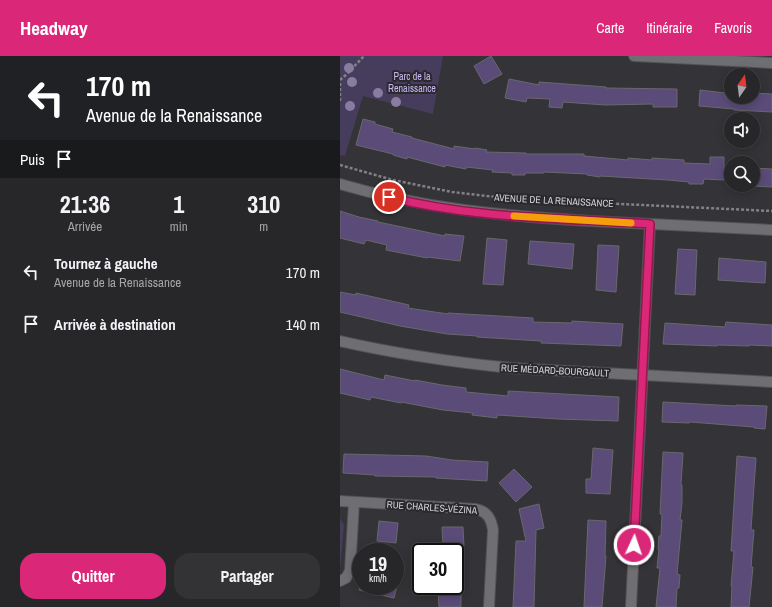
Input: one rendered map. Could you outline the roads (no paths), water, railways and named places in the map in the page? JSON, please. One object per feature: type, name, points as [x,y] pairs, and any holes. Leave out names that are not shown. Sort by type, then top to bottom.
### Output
[{"type":"street","points":[[634,56],[687,57],[772,63]]},
{"type":"street","name":"AVENUE DE LA RENAISSANCE","points":[[340,184],[394,198],[461,210],[523,217],[772,230]]},
{"type":"street","points":[[631,607],[650,224]]},
{"type":"street","name":"RUE MÉDARD-BOURGAULT","points":[[340,341],[401,354],[511,368],[772,382]]},
{"type":"street","name":"RUE CHARLES-VÉZINA","points":[[340,501],[475,509],[483,511],[487,514],[491,522],[493,535],[489,607]]},
{"type":"street","points":[[340,581],[346,578],[350,571],[354,502]]},
{"type":"park label","name":"Parc de la Renaissance","points":[[412,82]]}]
